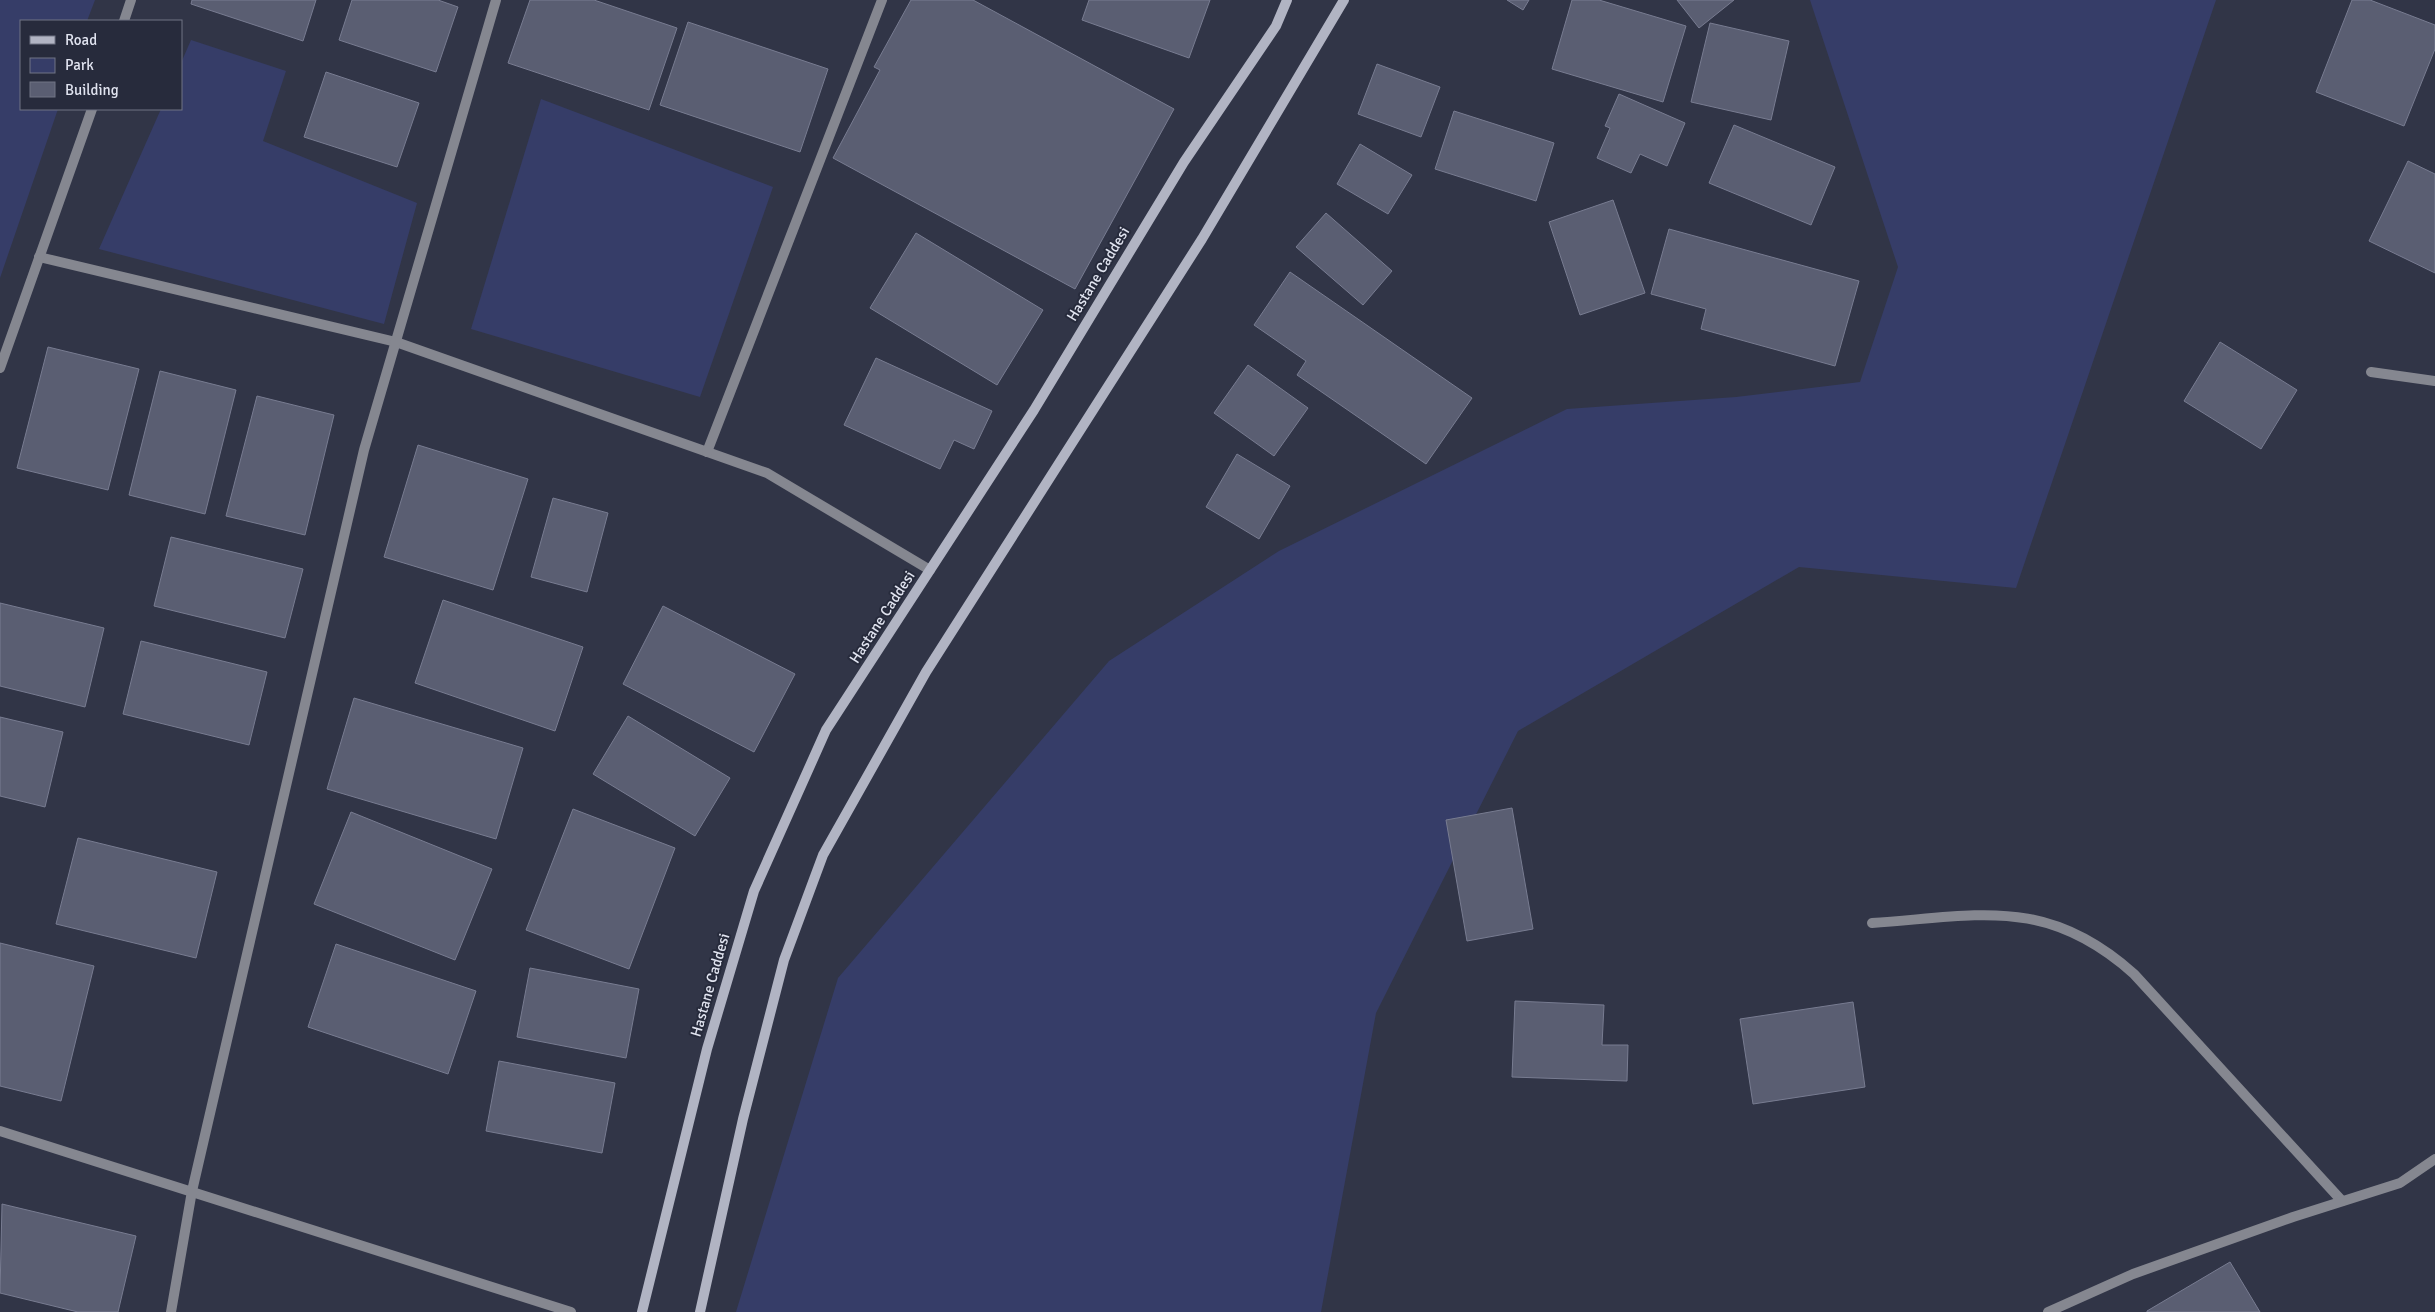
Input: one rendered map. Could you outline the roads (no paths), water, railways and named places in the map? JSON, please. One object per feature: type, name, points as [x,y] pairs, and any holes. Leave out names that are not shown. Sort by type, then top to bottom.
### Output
[{"type":"main road","name":"Hastane Caddesi","points":[[642,1312],[707,1049],[754,891],[826,730],[1034,410],[1184,162],[1276,26],[1287,0]]},
{"type":"main road","points":[[700,1312],[743,1119],[784,960],[823,854],[926,672],[1202,239],[1344,0]]},
{"type":"street","points":[[124,20],[131,0]]},
{"type":"street","points":[[171,1312],[192,1191],[364,450],[496,0]]},
{"type":"street","points":[[707,452],[882,0]]},
{"type":"street","points":[[0,368],[92,110]]},
{"type":"street","points":[[39,258],[396,342],[767,473],[930,570]]},
{"type":"street","points":[[2371,372],[2435,381]]},
{"type":"street","points":[[1872,923],[2003,914],[2032,918],[2061,926],[2088,938],[2112,954],[2134,974],[2342,1201]]},
{"type":"street","points":[[0,1131],[571,1312]]},
{"type":"street","points":[[2048,1312],[2134,1274],[2342,1201],[2400,1183],[2435,1160]]}]
